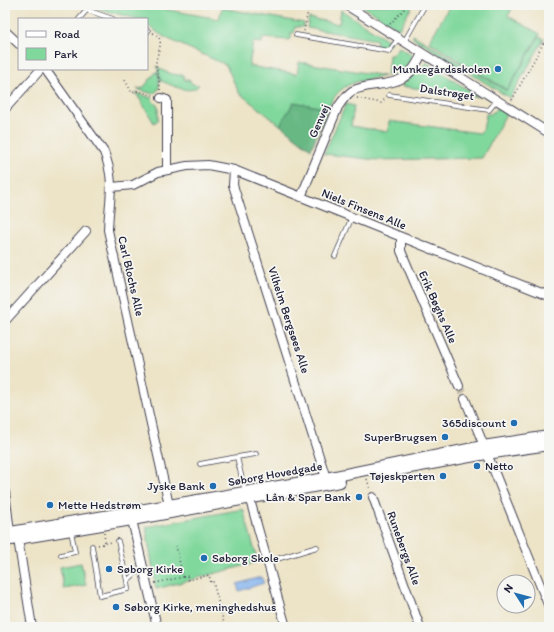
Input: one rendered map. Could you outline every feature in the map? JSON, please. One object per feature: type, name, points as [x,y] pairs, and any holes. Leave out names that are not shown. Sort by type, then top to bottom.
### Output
[{"type":"street","name":"Dalstrøget","points":[[346,5],[401,41],[549,132]]},
{"type":"street","points":[[5,31],[18,43]]},
{"type":"street","points":[[347,96],[353,91],[390,83],[403,78],[411,72],[422,54]]},
{"type":"street","points":[[5,109],[40,70]]},
{"type":"street","name":"Carl Blochs Alle","points":[[46,70],[104,152],[110,167],[112,187],[108,230],[169,505]]},
{"type":"street","name":"Genvej","points":[[300,197],[338,107],[347,96]]},
{"type":"street","points":[[161,98],[167,100],[167,170]]},
{"type":"street","name":"Niels Finsens Alle","points":[[112,187],[133,185],[167,170],[187,166],[208,165],[234,170],[549,296]]},
{"type":"street","name":"Vilhelm Bergsøes Alle","points":[[234,170],[233,185],[326,478]]},
{"type":"street","points":[[5,321],[86,231]]},
{"type":"street","name":"Erik Bøghs Alle","points":[[401,237],[401,251],[459,386]]},
{"type":"street","points":[[465,399],[549,607]]},
{"type":"street","name":"Søborg Hovedgade","points":[[5,541],[11,534],[169,505],[366,476],[549,436]]},
{"type":"street","name":"Søborg Hovedgade","points":[[11,534],[71,530],[132,520],[326,478],[485,450],[549,446]]},
{"type":"street","points":[[5,492],[11,534],[32,627]]},
{"type":"street","points":[[247,494],[286,627]]},
{"type":"street","name":"Runebergs Alle","points":[[373,496],[420,627]]},
{"type":"street","points":[[132,520],[157,627]]},
{"type":"lane","points":[[296,35],[389,51],[401,41],[425,5]]},
{"type":"lane","points":[[80,18],[87,10],[110,18]]},
{"type":"lane","name":"Dalstrøget","points":[[389,95],[488,110],[497,100]]},
{"type":"lane","points":[[335,256],[352,217]]},
{"type":"lane","points":[[200,464],[256,454]]},
{"type":"lane","points":[[237,457],[247,494]]},
{"type":"lane","points":[[61,555],[75,552],[71,530]]},
{"type":"lane","points":[[92,546],[100,596],[128,589],[118,541]]},
{"type":"lane","points":[[267,562],[317,547]]},
{"type":"lane","points":[[127,581],[143,566]]},
{"type":"path","points":[[303,36],[309,5]]},
{"type":"path","points":[[386,30],[408,5]]},
{"type":"path","points":[[125,80],[132,93],[137,91],[161,98],[160,80],[156,64],[160,40],[158,36],[148,31]]},
{"type":"path","points":[[508,107],[549,33]]},
{"type":"path","points":[[347,96],[380,103],[389,95]]},
{"type":"path","points":[[366,476],[373,496]]},
{"type":"path","points":[[92,546],[118,541]]},
{"type":"path","points":[[176,546],[183,577]]},
{"type":"path","points":[[147,585],[187,576],[188,580],[209,575],[211,583],[213,582],[224,627]]},
{"type":"green space","points":[[85,5],[159,5],[158,8],[219,19],[222,8],[304,23],[303,27],[295,27],[294,33],[291,33],[291,39],[263,38],[262,43],[253,42],[249,66],[297,74],[299,62],[385,76],[359,81],[344,87],[338,92],[328,109],[294,102],[280,125],[239,93],[226,65],[164,37],[148,26],[148,18],[133,18]]},
{"type":"green space","points":[[361,5],[413,5],[399,29]]},
{"type":"green space","name":"Munkegårdsskolen","points":[[450,5],[514,5],[508,16],[540,34],[507,90],[429,42]]},
{"type":"green space","points":[[341,10],[391,42],[387,47],[376,46],[377,40],[307,28],[309,18],[339,24]]},
{"type":"green space","points":[[413,35],[507,91],[539,37],[544,39],[510,98],[413,38]]},
{"type":"green space","points":[[399,47],[411,54],[412,57],[402,70],[387,76],[389,55],[392,55]]},
{"type":"green space","points":[[427,63],[479,97],[401,86]]},
{"type":"green space","points":[[157,66],[169,73],[183,75],[185,80],[189,80],[192,84],[199,85],[191,90],[186,90],[161,81]]},
{"type":"green space","points":[[157,71],[159,77],[159,89],[153,94],[137,89],[143,88]]},
{"type":"green space","points":[[136,93],[152,98],[153,102],[158,106],[158,120],[154,123]]},
{"type":"green space","points":[[294,102],[328,109],[311,149],[280,125]]},
{"type":"green space","points":[[346,104],[354,106],[351,126],[388,132],[389,121],[479,133],[483,130],[486,114],[491,114],[497,108],[506,114],[482,158],[377,160],[324,154]]},
{"type":"green space","points":[[243,509],[258,562],[156,589],[146,527]]},
{"type":"green space","points":[[81,563],[86,585],[64,589],[60,567]]},
{"type":"water","points":[[261,577],[264,583],[239,591],[237,584]]},
{"type":"tunnel","points":[[459,386],[465,399]]},
{"type":"place","name":"Munkegårdsskolen","points":[[498,69]]},
{"type":"place","name":"365discount","points":[[514,423]]},
{"type":"place","name":"SuperBrugsen","points":[[445,437]]},
{"type":"place","name":"Netto","points":[[477,466]]},
{"type":"place","name":"Tøjeskperten","points":[[443,476]]},
{"type":"place","name":"Jyske Bank","points":[[213,486]]},
{"type":"place","name":"Lån & Spar Bank","points":[[359,497]]},
{"type":"place","name":"Mette Hedstrøm","points":[[50,505]]},
{"type":"place","name":"Søborg Skole","points":[[204,558]]},
{"type":"place","name":"Søborg Kirke","points":[[109,569]]},
{"type":"place","name":"Søborg Kirke, meninghedshus","points":[[116,607]]}]
